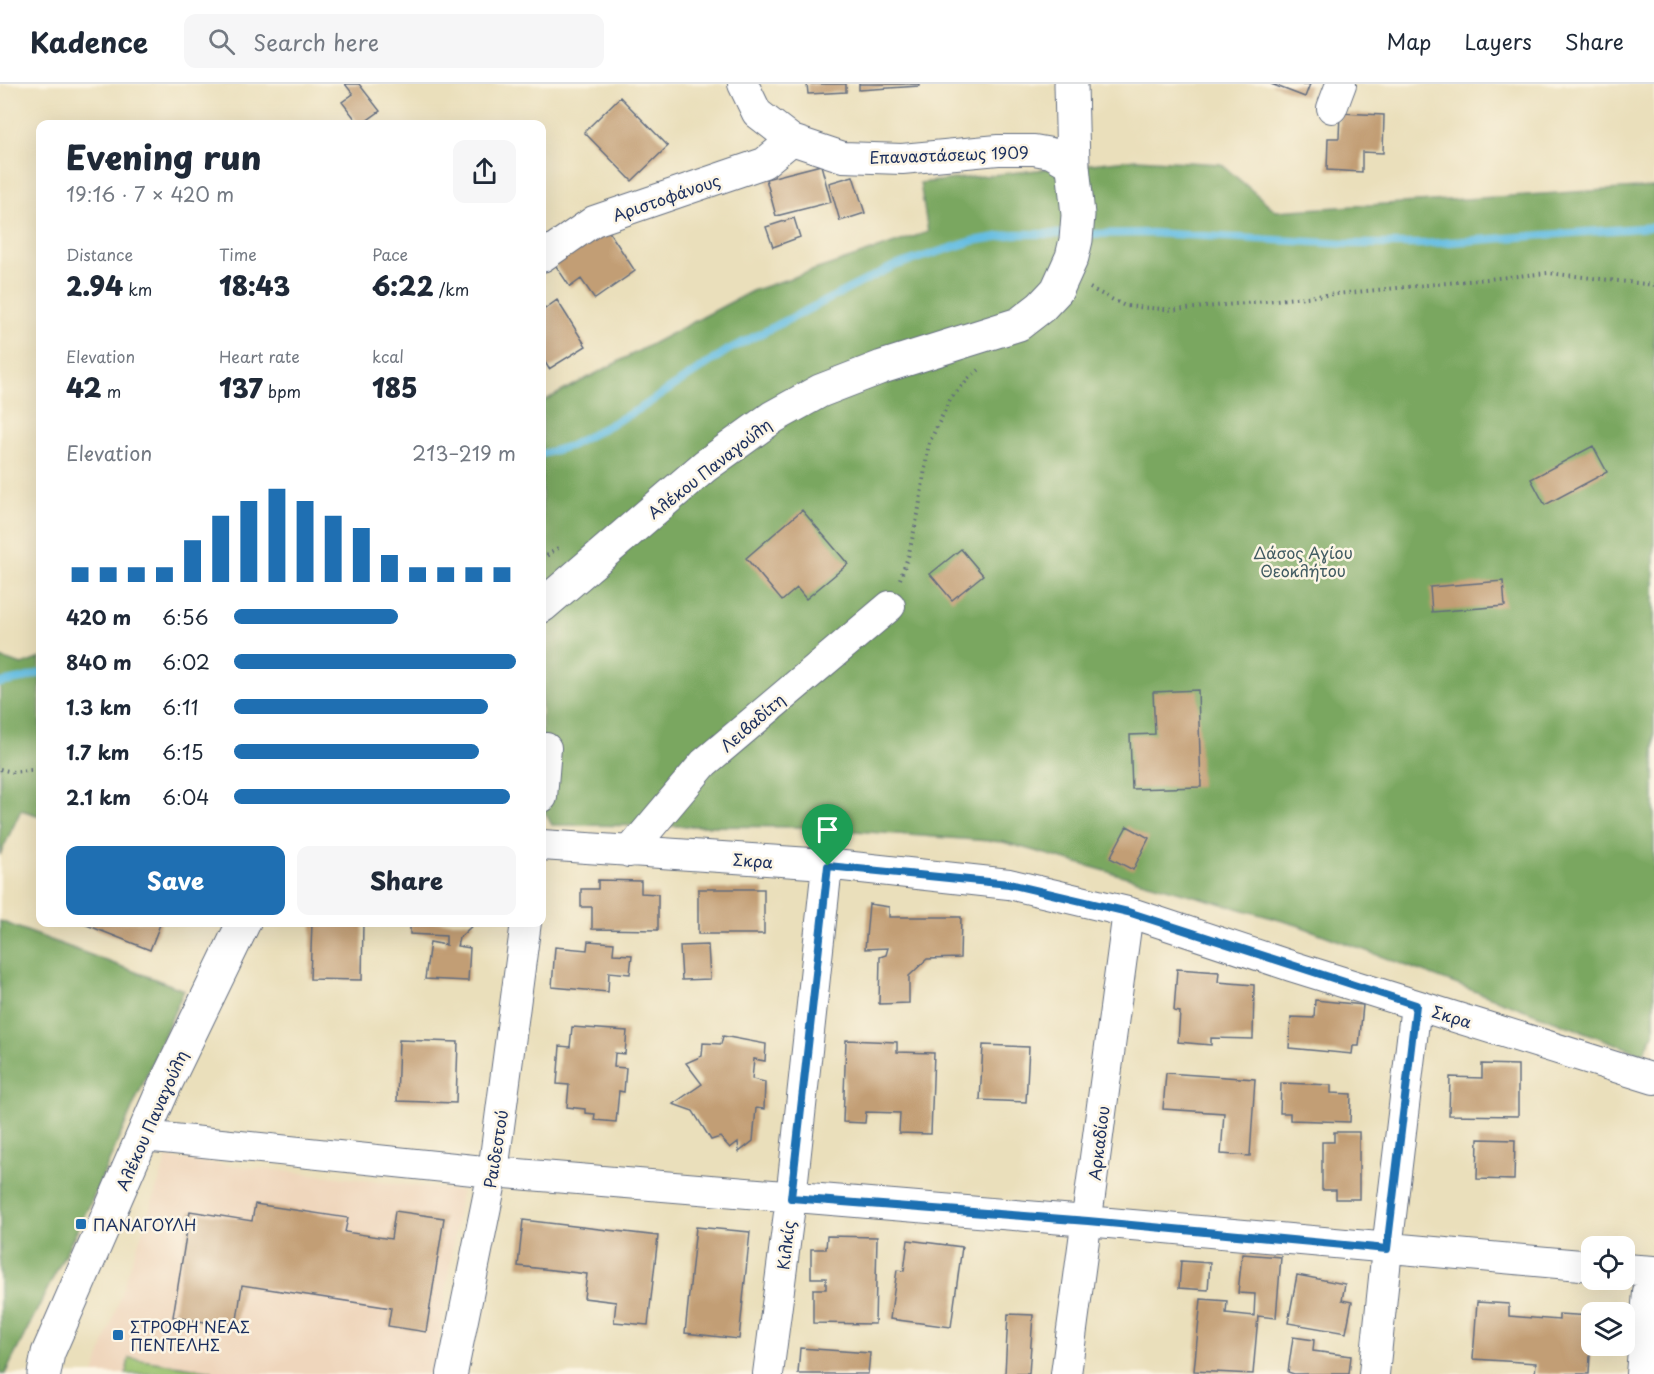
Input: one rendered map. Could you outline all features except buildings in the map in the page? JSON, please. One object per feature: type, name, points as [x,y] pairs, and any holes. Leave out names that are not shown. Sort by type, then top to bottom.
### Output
[{"type":"main road","points":[[1071,84],[1073,166]]},
{"type":"main road","name":"Αλέκου Παναγούλη","points":[[546,603],[705,466],[773,417],[820,391],[882,368],[1019,324],[1041,307],[1057,290],[1076,240],[1078,215],[1073,166]]},
{"type":"main road","name":"Αλέκου Παναγούλη","points":[[42,1367],[165,1085],[242,927]]},
{"type":"street","name":"Επαναστάσεως 1909","points":[[743,84],[757,113],[792,140],[843,158],[902,159],[998,150],[1034,150],[1051,153],[1073,166]]},
{"type":"street","name":"Αριστοφάνους","points":[[546,254],[594,221],[764,163],[792,140]]},
{"type":"street","name":"Λειβαδίτη","points":[[629,852],[704,763],[890,606]]},
{"type":"street","name":"Σκρα","points":[[546,845],[828,866],[1009,884],[1128,912],[1654,1079]]},
{"type":"street","name":"Κιλκίς","points":[[768,1374],[791,1198],[828,866]]},
{"type":"street","name":"Αρκαδίου","points":[[1066,1374],[1128,912]]},
{"type":"street","name":"Ραιδεστού","points":[[452,1374],[493,1172],[525,927]]},
{"type":"street","points":[[1374,1374],[1416,1005]]},
{"type":"street","points":[[144,1136],[493,1172],[1088,1221],[1581,1265]]},
{"type":"street","points":[[1635,1274],[1652,1282],[1641,1374]]},
{"type":"path","points":[[1069,263],[1091,289],[1125,306],[1175,309],[1548,273],[1654,285]]},
{"type":"path","points":[[890,606],[908,557],[918,514],[928,443],[951,398],[970,377],[987,364]]},
{"type":"path","points":[[0,769],[13,772],[36,769]]},
{"type":"shaded area","points":[[167,1158],[461,1191],[434,1374],[94,1374]]},
{"type":"green space","name":"Δάσος Αγίου Θεοκλήτου","points":[[1136,159],[1221,164],[1276,211],[1654,187],[1654,1033],[1643,1054],[1297,925],[1003,842],[800,827],[552,825],[546,814],[546,400],[752,291],[928,232],[920,183]]},
{"type":"green space","points":[[0,658],[22,665],[36,660],[36,815],[21,810],[0,855]]},
{"type":"green space","points":[[0,921],[184,990],[93,1198],[5,1374],[0,1374]]},
{"type":"green space","points":[[129,1358],[212,1371],[212,1374],[126,1374]]},
{"type":"waterway","points":[[1082,234],[1152,233],[1347,244],[1423,244],[1654,227]]},
{"type":"waterway","points":[[546,453],[570,446],[641,408],[728,350],[894,266],[973,241],[1015,234],[1069,234]]},
{"type":"waterway","points":[[0,683],[36,674]]},
{"type":"place","name":"ΠΑΝΑΓΟΥΛΗ","points":[[81,1224]]},
{"type":"place","name":"ΣΤΡΟΦΗ ΝΕΑΣ ΠΕΝΤΕΛΗΣ","points":[[118,1335]]},
{"type":"route","points":[[828,866],[1009,884],[1128,912],[1416,1005],[1387,1249],[1088,1221],[791,1198],[828,866]]}]
